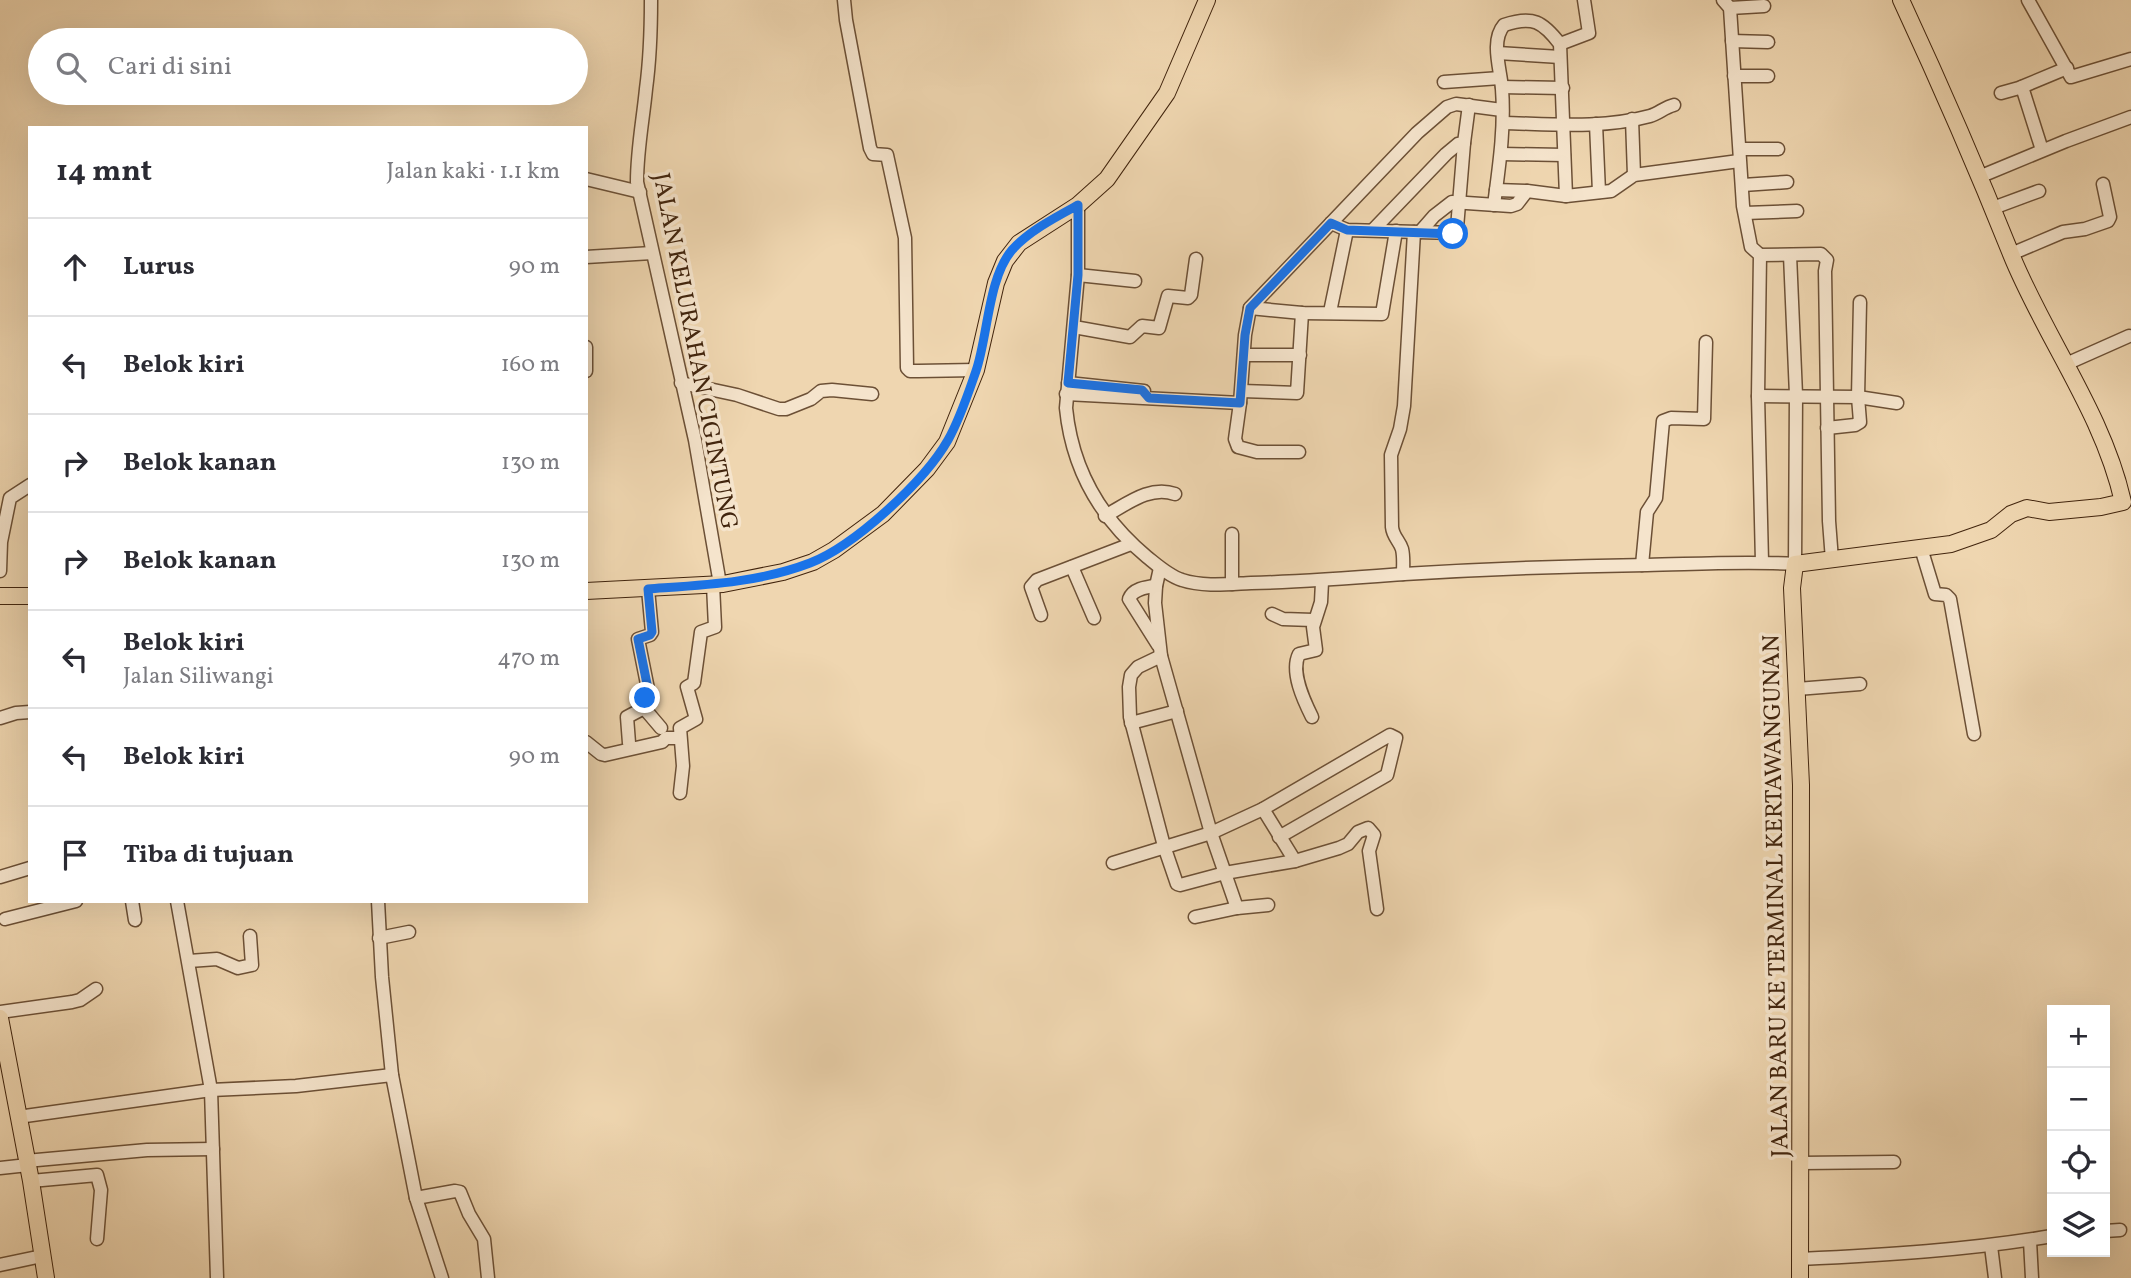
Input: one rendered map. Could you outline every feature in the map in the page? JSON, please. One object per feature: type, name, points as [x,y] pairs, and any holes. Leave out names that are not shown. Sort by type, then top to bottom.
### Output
[{"type":"main road","points":[[588,591],[717,584],[783,572],[813,562],[883,514],[927,469],[947,442],[976,370],[996,283],[1005,261],[1019,243],[1078,205],[1107,179],[1162,102],[1207,0]]},
{"type":"main road","points":[[1795,564],[1951,544],[1977,537],[2020,510],[2049,512],[2101,507],[2127,500],[2066,364],[2011,254],[1901,0]]},
{"type":"main road","name":"JALAN BARU KE TERMINAL KERTAWANGUNAN","points":[[1795,564],[1792,588],[1801,785],[1800,1278]]},
{"type":"main road","points":[[0,596],[28,596]]},
{"type":"main road","points":[[0,1018],[46,1278]]},
{"type":"street","name":"JALAN KELURAHAN CIGINTUNG","points":[[651,0],[647,86],[637,151],[640,192],[695,440],[717,584],[715,627],[701,632],[694,683],[687,687],[696,719],[680,727],[680,738]]},
{"type":"street","points":[[844,0],[870,148],[873,155],[887,155],[904,229],[907,368],[911,371],[976,370]]},
{"type":"street","points":[[1498,52],[1560,51],[1589,33],[1584,0]]},
{"type":"street","points":[[2028,0],[2071,77],[2131,59]]},
{"type":"street","points":[[1762,562],[1758,396],[1760,256],[1751,247],[1745,213],[1727,4],[1764,6]]},
{"type":"street","points":[[1494,205],[1501,155],[1502,117],[1498,52],[1501,28],[1527,20],[1546,26],[1560,51],[1566,196]]},
{"type":"street","points":[[1732,41],[1768,42]]},
{"type":"street","points":[[2001,93],[2067,68]]},
{"type":"street","points":[[1734,76],[1768,76]]},
{"type":"street","points":[[1444,82],[1563,88]]},
{"type":"street","points":[[2022,87],[2042,150]]},
{"type":"street","points":[[1299,452],[1257,452],[1238,447],[1235,439],[1250,308],[1434,117],[1456,104],[1469,105],[1502,117],[1563,124],[1596,124],[1651,116],[1674,105]]},
{"type":"street","points":[[1331,223],[1347,230],[1454,233],[1457,228],[1469,105]]},
{"type":"street","points":[[1979,177],[2131,117]]},
{"type":"street","points":[[1632,119],[1633,176]]},
{"type":"street","points":[[1596,124],[1599,192]]},
{"type":"street","points":[[1373,230],[1446,154],[1458,144],[1464,143]]},
{"type":"street","points":[[1496,190],[1566,196],[1611,191],[1633,176],[1778,149]]},
{"type":"street","points":[[1501,155],[1564,155]]},
{"type":"street","points":[[588,179],[640,192]]},
{"type":"street","points":[[1743,185],[1787,182]]},
{"type":"street","points":[[2011,254],[2063,232],[2085,229],[2108,221],[2110,219],[2103,184]]},
{"type":"street","points":[[1404,575],[1401,547],[1393,535],[1391,455],[1404,406],[1417,232],[1452,202],[1503,206],[1517,204],[1527,191]]},
{"type":"street","points":[[1993,208],[2039,191]]},
{"type":"street","points":[[1078,205],[1078,275],[1067,388],[1068,426],[1091,495],[1105,516],[1131,544],[1157,565],[1181,580],[1232,584],[1322,582],[1404,575],[1642,565],[1762,562],[1795,564],[1796,395],[1790,255]]},
{"type":"street","points":[[1745,213],[1797,211]]},
{"type":"street","points":[[1330,312],[1347,230]]},
{"type":"street","points":[[1250,308],[1302,313],[1383,314],[1396,231]]},
{"type":"street","points":[[588,257],[652,253]]},
{"type":"street","points":[[1760,256],[1821,254],[1827,260],[1826,397],[1832,560]]},
{"type":"street","points":[[1074,327],[1130,337],[1142,326],[1159,328],[1168,296],[1188,298],[1191,295],[1196,259]]},
{"type":"street","points":[[1078,275],[1135,281]]},
{"type":"street","points":[[1827,428],[1858,424],[1861,419],[1858,397],[1860,303]]},
{"type":"street","points":[[1067,388],[1149,398],[1241,397],[1297,393],[1302,313]]},
{"type":"street","points":[[2066,364],[2129,336]]},
{"type":"street","points":[[1642,565],[1647,512],[1656,498],[1663,421],[1671,418],[1704,419],[1706,342]]},
{"type":"street","points":[[1244,355],[1300,355]]},
{"type":"street","points":[[681,383],[786,409],[811,399],[821,391],[872,394]]},
{"type":"street","points":[[1758,396],[1858,397],[1898,403]]},
{"type":"street","points":[[0,571],[1,542],[10,498],[28,486]]},
{"type":"street","points":[[1105,516],[1153,492],[1167,491],[1175,494]]},
{"type":"street","points":[[1232,534],[1232,584]]},
{"type":"street","points":[[1041,615],[1031,590],[1032,584],[1131,544]]},
{"type":"street","points":[[1922,548],[1935,594],[1946,595],[1950,599],[1974,734]]},
{"type":"street","points":[[1157,565],[1149,587],[1155,603],[1160,652],[1210,833],[1237,908]]},
{"type":"street","points":[[1072,568],[1094,618]]},
{"type":"street","points":[[1312,718],[1303,699],[1296,661],[1299,654],[1316,650],[1313,620],[1321,602],[1322,582]]},
{"type":"street","points":[[1149,587],[1129,596],[1129,602],[1160,652]]},
{"type":"street","points":[[629,743],[627,718],[644,708],[648,689],[638,639],[652,632],[648,589]]},
{"type":"street","points":[[1272,614],[1283,619],[1313,620]]},
{"type":"street","points":[[1160,652],[1138,667],[1131,676],[1131,723],[1175,881],[1180,885],[1225,873],[1295,861],[1348,845],[1359,832],[1368,828],[1374,835],[1369,847],[1377,909]]},
{"type":"street","points":[[1797,689],[1860,684]]},
{"type":"street","points":[[644,708],[661,728]]},
{"type":"street","points":[[1131,723],[1177,711]]},
{"type":"street","points":[[0,718],[28,712]]},
{"type":"street","points":[[1113,863],[1210,833],[1263,809],[1390,736],[1396,738],[1387,775],[1279,837]]},
{"type":"street","points":[[588,744],[601,754],[611,755],[662,742],[666,738],[680,738],[683,766],[680,793]]},
{"type":"street","points":[[1263,809],[1295,861]]},
{"type":"street","points":[[1348,845],[1352,848],[1369,847]]},
{"type":"street","points":[[0,877],[28,869]]},
{"type":"street","points":[[5,919],[68,903]]},
{"type":"street","points":[[132,903],[135,920]]},
{"type":"street","points":[[177,903],[211,1090],[217,1278]]},
{"type":"street","points":[[378,903],[392,1075],[415,1198],[442,1278]]},
{"type":"street","points":[[1195,917],[1268,905]]},
{"type":"street","points":[[379,938],[409,932]]},
{"type":"street","points":[[189,961],[217,959],[238,968],[252,965],[250,936]]},
{"type":"street","points":[[0,1012],[72,1002],[96,989]]},
{"type":"street","points":[[18,1117],[211,1090],[296,1086],[392,1075]]},
{"type":"street","points":[[28,1169],[147,1150],[213,1149]]},
{"type":"street","points":[[1801,1163],[1895,1162]]},
{"type":"street","points":[[0,1168],[97,1175],[101,1190],[97,1239]]},
{"type":"street","points":[[415,1198],[460,1192],[484,1239],[488,1278]]},
{"type":"street","points":[[2110,1231],[2120,1230]]},
{"type":"street","points":[[1800,1259],[1890,1255],[1990,1246],[2047,1237]]},
{"type":"street","points":[[2030,1241],[2032,1278]]},
{"type":"street","points":[[1990,1246],[1996,1278]]},
{"type":"street","points":[[0,1265],[42,1256]]},
{"type":"route","points":[[645,698],[648,689],[638,639],[652,634],[648,589],[723,584],[783,572],[813,562],[834,550],[883,514],[927,469],[955,426],[976,370],[996,283],[1005,261],[1019,243],[1062,214],[1078,205],[1078,275],[1068,383],[1142,390],[1149,398],[1240,403],[1245,335],[1250,308],[1331,223],[1347,230],[1453,234]]}]
